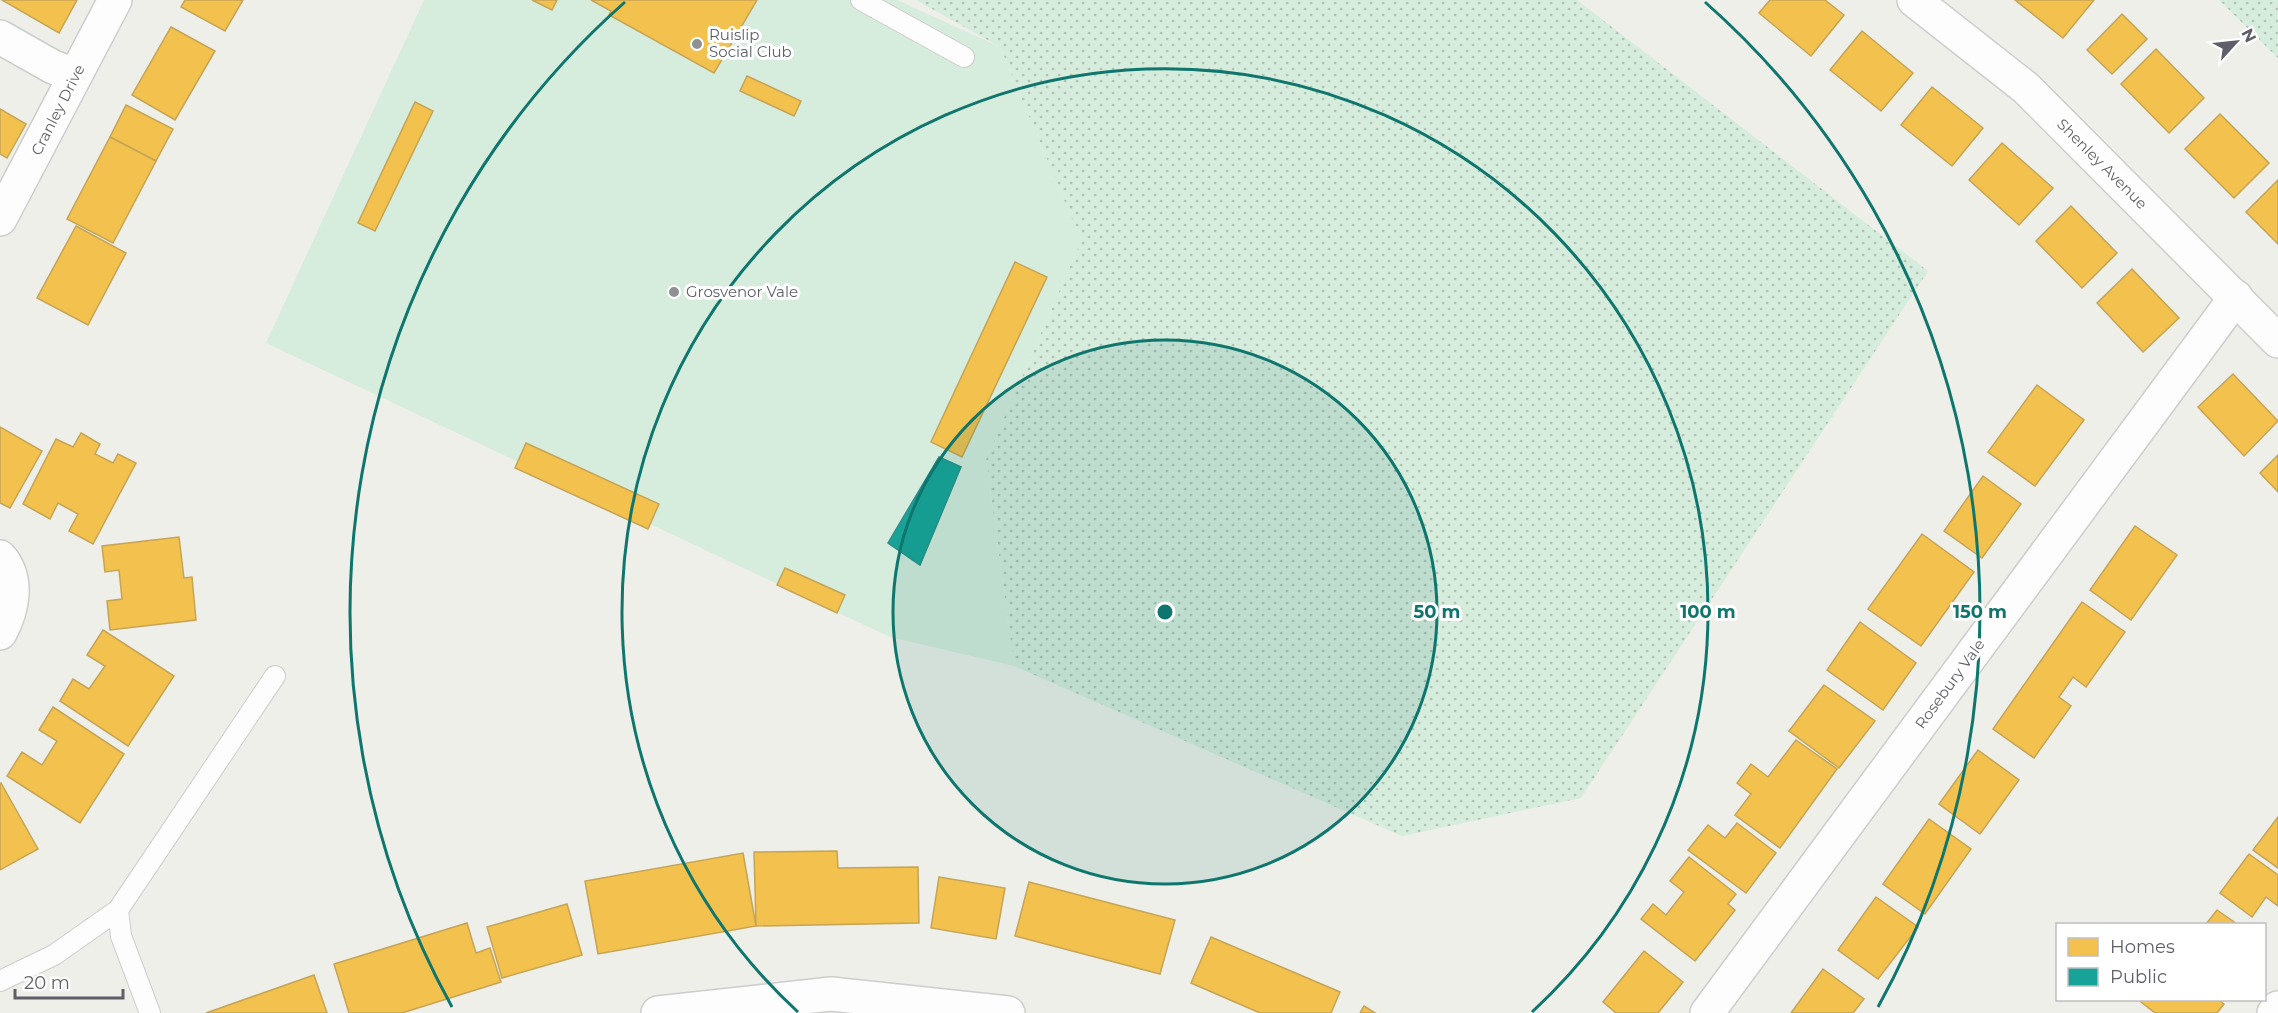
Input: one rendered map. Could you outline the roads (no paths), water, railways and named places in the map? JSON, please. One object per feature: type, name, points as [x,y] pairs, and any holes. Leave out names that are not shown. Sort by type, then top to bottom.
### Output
[{"type":"street","name":"Cranley Drive","points":[[0,219],[115,0]]},
{"type":"street","name":"Shenley Avenue","points":[[1914,0],[2026,88],[2278,341]]},
{"type":"street","points":[[0,37],[53,67],[75,75]]},
{"type":"street","name":"Rosebury Vale","points":[[1707,1013],[2236,297]]},
{"type":"street","points":[[0,557],[13,587],[9,618],[0,633]]},
{"type":"street","points":[[658,1013],[831,994],[1006,1013]]},
{"type":"street","points":[[2274,1013],[2278,1008]]},
{"type":"lane","points":[[861,0],[964,57]]},
{"type":"lane","points":[[0,981],[54,955],[118,910],[275,676]]},
{"type":"lane","points":[[118,910],[121,936],[150,1013]]},
{"type":"place","name":"Ruislip Social Club","points":[[697,44]]},
{"type":"place","name":"Grosvenor Vale","points":[[674,292]]}]
